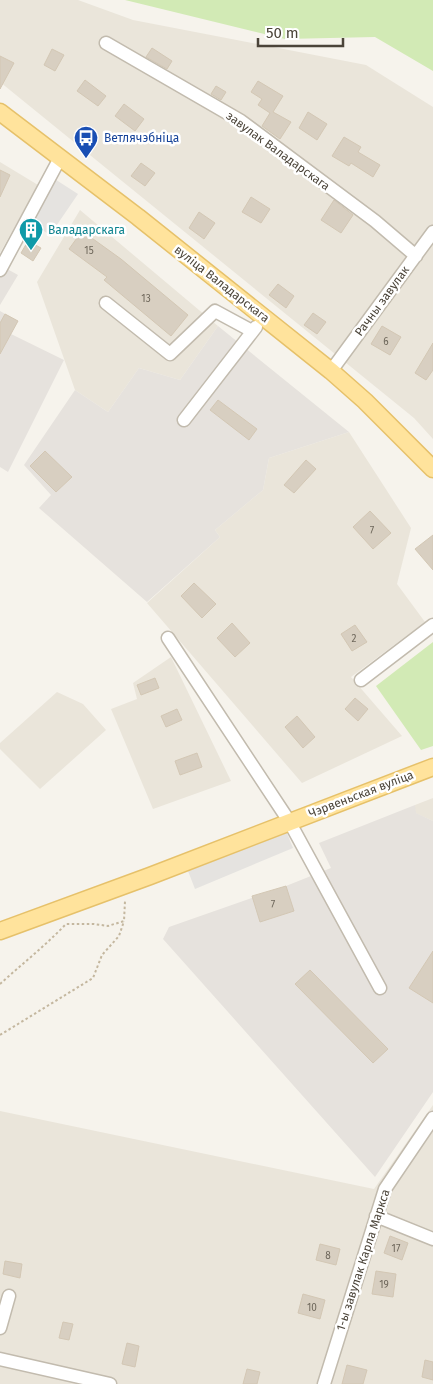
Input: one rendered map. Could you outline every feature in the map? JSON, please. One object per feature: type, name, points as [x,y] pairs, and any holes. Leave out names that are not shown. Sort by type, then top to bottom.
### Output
[{"type":"main road","name":"вуліца Валадарскага","points":[[0,112],[331,371],[365,401],[433,469]]},
{"type":"main road","name":"Чэрвеньская вуліца","points":[[0,931],[150,876],[433,766]]},
{"type":"street","name":"завулак Валадарскага","points":[[106,43],[241,121],[375,221],[416,256]]},
{"type":"street","points":[[0,270],[60,158]]},
{"type":"street","name":"Рачны завулак","points":[[331,371],[433,232]]},
{"type":"street","points":[[106,303],[170,354],[215,311],[252,331]]},
{"type":"street","points":[[184,420],[264,317]]},
{"type":"street","points":[[361,680],[433,625]]},
{"type":"street","points":[[168,638],[289,822],[380,988]]},
{"type":"street","name":"1-ы завулак Карла Маркса","points":[[324,1384],[384,1189],[433,1118]]},
{"type":"street","points":[[376,1216],[433,1239]]},
{"type":"street","points":[[0,1328],[9,1296]]},
{"type":"street","points":[[0,1359],[110,1384]]},
{"type":"path","points":[[0,1035],[93,978],[102,954],[119,936],[124,920],[125,895]]},
{"type":"path","points":[[0,984],[66,924],[108,926],[124,920]]},
{"type":"shaded area","points":[[0,0],[78,0],[133,20],[366,65],[433,107],[433,439],[414,418],[0,82]]},
{"type":"shaded area","points":[[0,162],[38,185],[0,253]]},
{"type":"shaded area","points":[[50,176],[78,194],[50,235],[27,220]]},
{"type":"shaded area","points":[[80,210],[218,326],[180,380],[139,368],[108,412],[75,390],[37,282]]},
{"type":"shaded area","points":[[0,265],[18,275],[0,305]]},
{"type":"shaded area","points":[[0,311],[18,321],[11,334],[64,360],[8,472],[0,467]]},
{"type":"shaded area","points":[[218,326],[349,432],[269,458],[263,490],[215,530],[220,537],[147,602],[39,508],[51,495],[24,465],[75,390],[108,412],[139,368],[180,380]]},
{"type":"shaded area","points":[[349,432],[411,528],[397,584],[425,622],[351,677],[402,736],[302,783],[147,603],[220,537],[215,530],[263,490],[269,458]]},
{"type":"shaded area","points":[[171,657],[231,781],[153,809],[111,709],[137,699],[133,683]]},
{"type":"shaded area","points":[[57,692],[83,704],[106,730],[40,789],[0,749],[0,743]]},
{"type":"shaded area","points":[[433,798],[433,821],[415,813],[415,805]]},
{"type":"shaded area","points":[[415,805],[416,813],[433,821],[433,1092],[375,1177],[163,939],[169,927],[286,886],[331,868],[319,843]]},
{"type":"shaded area","points":[[286,831],[293,848],[195,889],[188,871]]},
{"type":"shaded area","points":[[433,1105],[433,1384],[0,1384],[0,1111],[374,1189]]},
{"type":"green space","points":[[125,0],[433,0],[433,71],[375,37],[285,39]]},
{"type":"green space","points":[[433,642],[433,746],[421,750],[376,686]]},
{"type":"building","points":[[152,48],[172,61],[167,69],[146,57]]},
{"type":"building","points":[[52,49],[64,55],[55,71],[44,65]]},
{"type":"building","points":[[0,56],[14,63],[0,89]]},
{"type":"building","points":[[85,80],[106,96],[98,106],[77,91]]},
{"type":"building","points":[[258,81],[283,96],[273,112],[291,122],[280,139],[262,126],[270,113],[258,105],[262,99],[251,92]]},
{"type":"building","points":[[216,86],[226,92],[221,100],[211,94]]},
{"type":"building","points":[[124,104],[144,119],[135,131],[115,116]]},
{"type":"building","points":[[308,112],[327,124],[317,140],[299,128]]},
{"type":"building","points":[[344,137],[361,147],[358,152],[380,165],[373,177],[351,163],[349,166],[332,156]]},
{"type":"building","points":[[141,163],[155,173],[145,186],[131,176]]},
{"type":"building","points":[[0,170],[10,175],[0,197]]},
{"type":"building","points":[[251,197],[270,209],[261,223],[242,212]]},
{"type":"building","points":[[334,200],[353,215],[341,233],[321,220]]},
{"type":"building","points":[[199,212],[215,223],[204,239],[189,228]]},
{"type":"building","points":[[82,231],[121,259],[188,315],[171,336],[104,280],[107,277],[69,249]]},
{"type":"building","name":"Валадарскага","points":[[28,241],[41,248],[33,261],[21,253]]},
{"type":"building","points":[[278,284],[294,296],[286,308],[269,295]]},
{"type":"building","points":[[313,313],[326,322],[317,334],[304,325]]},
{"type":"building","points":[[5,314],[18,321],[0,354],[0,323]]},
{"type":"building","points":[[382,326],[401,337],[390,355],[371,344]]},
{"type":"building","points":[[433,343],[433,370],[426,380],[415,373]]},
{"type":"building","points":[[218,400],[257,429],[249,440],[210,410]]},
{"type":"building","points":[[45,451],[72,477],[56,492],[30,466]]},
{"type":"building","points":[[306,460],[316,469],[294,493],[284,485]]},
{"type":"building","points":[[370,511],[391,533],[373,549],[353,527]]},
{"type":"building","points":[[433,535],[433,570],[415,549]]},
{"type":"building","points":[[194,583],[216,604],[202,618],[181,596]]},
{"type":"building","points":[[232,623],[250,643],[235,657],[217,638]]},
{"type":"building","points":[[355,625],[367,642],[352,651],[341,634]]},
{"type":"building","points":[[155,678],[159,688],[141,695],[137,685]]},
{"type":"building","points":[[355,698],[368,709],[358,721],[345,709]]},
{"type":"building","points":[[177,709],[182,720],[166,727],[161,716]]},
{"type":"building","points":[[297,716],[315,737],[303,748],[285,727]]},
{"type":"building","points":[[197,753],[202,767],[180,775],[175,761]]},
{"type":"building","points":[[286,886],[294,911],[260,922],[252,896]]},
{"type":"building","points":[[433,951],[433,1003],[409,988]]},
{"type":"building","points":[[310,970],[388,1049],[373,1063],[295,984]]},
{"type":"building","points":[[390,1236],[408,1243],[402,1260],[384,1253]]},
{"type":"building","points":[[320,1244],[340,1249],[336,1265],[316,1260]]},
{"type":"building","points":[[5,1261],[22,1264],[20,1278],[3,1274]]},
{"type":"building","points":[[376,1271],[396,1274],[393,1297],[372,1294]]},
{"type":"building","points":[[303,1294],[325,1300],[320,1319],[298,1313]]},
{"type":"building","points":[[63,1322],[73,1324],[69,1340],[59,1338]]},
{"type":"building","points":[[127,1343],[139,1346],[135,1367],[122,1364]]},
{"type":"building","points":[[425,1360],[433,1362],[433,1380],[422,1377]]},
{"type":"building","points":[[347,1365],[367,1370],[363,1384],[342,1384]]},
{"type":"building","points":[[247,1369],[260,1372],[257,1384],[243,1384]]},
{"type":"place","name":"Ветлячэбніца","points":[[86,159]]},
{"type":"place","name":"Валадарскага","points":[[31,251]]}]
